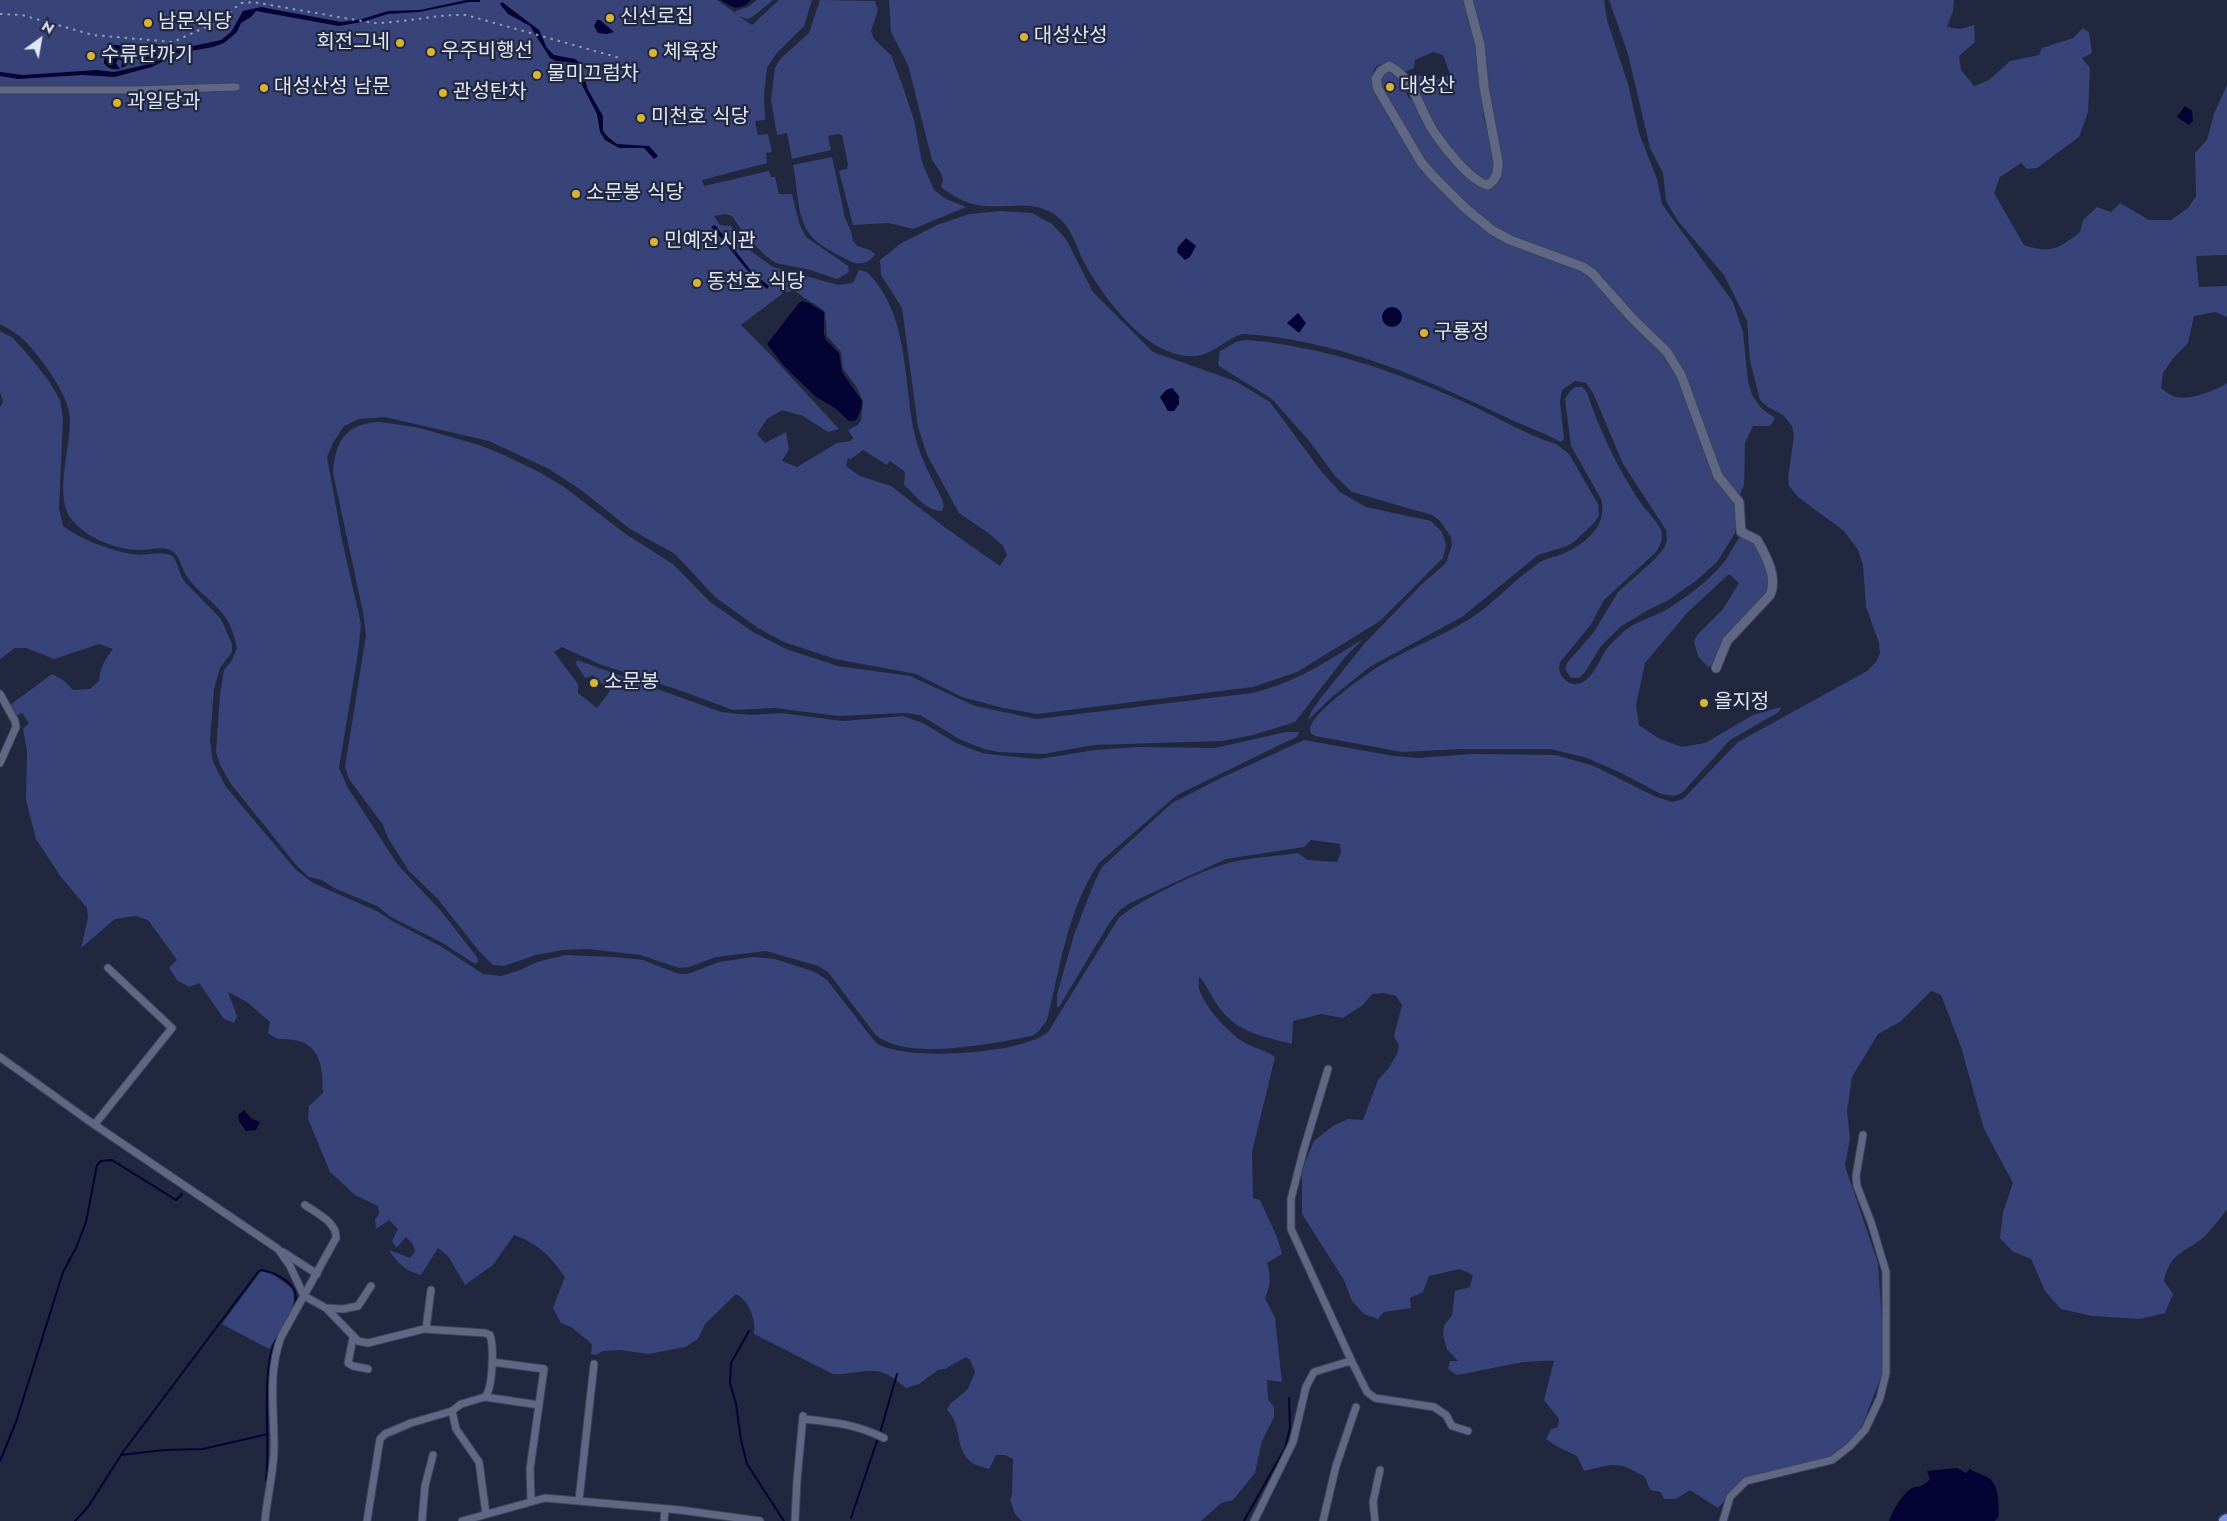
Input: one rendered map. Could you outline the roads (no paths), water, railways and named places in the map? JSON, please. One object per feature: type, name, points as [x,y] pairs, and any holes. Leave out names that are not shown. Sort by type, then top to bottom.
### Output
[{"type":"street","points":[[1468,0],[1480,45],[1484,87],[1498,162],[1495,180],[1488,185],[1483,184],[1469,174],[1433,131],[1421,106],[1399,71],[1389,66],[1381,71],[1376,79],[1378,89],[1421,162],[1465,208],[1492,230],[1510,240],[1583,266],[1592,273],[1632,318],[1667,352],[1681,376],[1718,476],[1739,502],[1741,532],[1757,540],[1771,572],[1773,586],[1770,595],[1727,641],[1716,668]]},
{"type":"street","points":[[0,90],[134,90],[236,87]]},
{"type":"street","points":[[0,694],[15,721],[16,727],[0,763]]},
{"type":"street","points":[[0,710],[7,706]]},
{"type":"street","points":[[95,1124],[172,1028],[108,968]]},
{"type":"street","points":[[0,1057],[95,1124],[317,1274]]},
{"type":"street","points":[[1328,1069],[1291,1199],[1291,1229],[1367,1392],[1375,1398],[1434,1407],[1446,1415],[1452,1426],[1468,1431]]},
{"type":"street","points":[[1723,1521],[1730,1498],[1746,1481],[1832,1460],[1850,1446],[1865,1430],[1880,1398],[1886,1373],[1886,1272],[1872,1222],[1857,1186],[1856,1176],[1863,1135]]},
{"type":"street","points":[[265,1521],[274,1453],[272,1383],[275,1354],[281,1337],[317,1274],[337,1233],[326,1219],[305,1205]]},
{"type":"street","points":[[278,1249],[290,1266],[304,1296],[326,1308],[353,1338],[362,1343],[426,1329],[488,1334],[492,1342],[492,1362],[489,1391],[485,1398]]},
{"type":"street","points":[[326,1308],[343,1309],[358,1306],[371,1286]]},
{"type":"street","points":[[426,1329],[431,1290]]},
{"type":"street","points":[[353,1338],[348,1364],[368,1369]]},
{"type":"street","points":[[492,1362],[544,1369],[530,1469],[531,1501]]},
{"type":"street","points":[[1254,1521],[1293,1442],[1310,1378],[1314,1372],[1324,1368],[1352,1362]]},
{"type":"street","points":[[579,1500],[594,1364]]},
{"type":"street","points":[[367,1521],[380,1439],[384,1434],[411,1422],[422,1421],[452,1411],[462,1404],[485,1398],[539,1404]]},
{"type":"street","points":[[1323,1521],[1336,1466],[1356,1406]]},
{"type":"street","points":[[452,1411],[456,1429],[479,1462],[486,1514]]},
{"type":"street","points":[[795,1521],[803,1418],[859,1427],[884,1438]]},
{"type":"street","points":[[422,1521],[426,1486],[433,1455]]},
{"type":"street","points":[[1375,1521],[1373,1502],[1380,1470]]},
{"type":"street","points":[[462,1521],[545,1498],[665,1509],[760,1521]]},
{"type":"street","points":[[664,1521],[665,1509]]},
{"type":"waterway","points":[[0,1461],[16,1422],[63,1272],[76,1248],[86,1222],[97,1165],[101,1161],[112,1160],[176,1200],[182,1194]]},
{"type":"waterway","points":[[75,1521],[88,1507],[123,1452],[258,1272],[261,1270],[268,1272],[287,1281],[295,1292],[295,1305]]},
{"type":"waterway","points":[[749,1331],[731,1363],[730,1383],[736,1404],[741,1440],[747,1464],[784,1521]]},
{"type":"waterway","points":[[266,1480],[267,1384],[272,1349],[278,1336]]},
{"type":"waterway","points":[[880,1433],[897,1374]]},
{"type":"waterway","points":[[1244,1521],[1285,1448],[1290,1428],[1289,1398]]},
{"type":"waterway","points":[[121,1455],[164,1450],[203,1449],[268,1434]]},
{"type":"waterway","points":[[851,1518],[878,1438]]},
{"type":"railway","points":[[0,14],[22,15],[93,35],[173,42],[219,21],[241,3],[253,2],[373,23],[466,15],[620,58]]},
{"type":"place","name":"신선로집","points":[[610,18]]},
{"type":"place","name":"남문식당","points":[[148,23]]},
{"type":"place","name":"대성산성","points":[[1024,37]]},
{"type":"place","name":"회전그네","points":[[400,43]]},
{"type":"place","name":"우주비행선","points":[[431,52]]},
{"type":"place","name":"체육장","points":[[653,53]]},
{"type":"place","name":"수류탄까기","points":[[91,56]]},
{"type":"place","name":"물미끄럼차","points":[[537,75]]},
{"type":"place","name":"대성산","points":[[1390,87]]},
{"type":"place","name":"대성산성 남문","points":[[264,88]]},
{"type":"place","name":"관성탄차","points":[[443,93]]},
{"type":"place","name":"과일당과","points":[[117,103]]},
{"type":"place","name":"미천호 식당","points":[[641,118]]},
{"type":"place","name":"소문봉 식당","points":[[576,194]]},
{"type":"place","name":"민예전시관","points":[[654,242]]},
{"type":"place","name":"동천호 식당","points":[[697,283]]},
{"type":"place","name":"구룡정","points":[[1424,333]]},
{"type":"place","name":"소문봉","points":[[594,683]]},
{"type":"place","name":"을지정","points":[[1704,703]]}]
